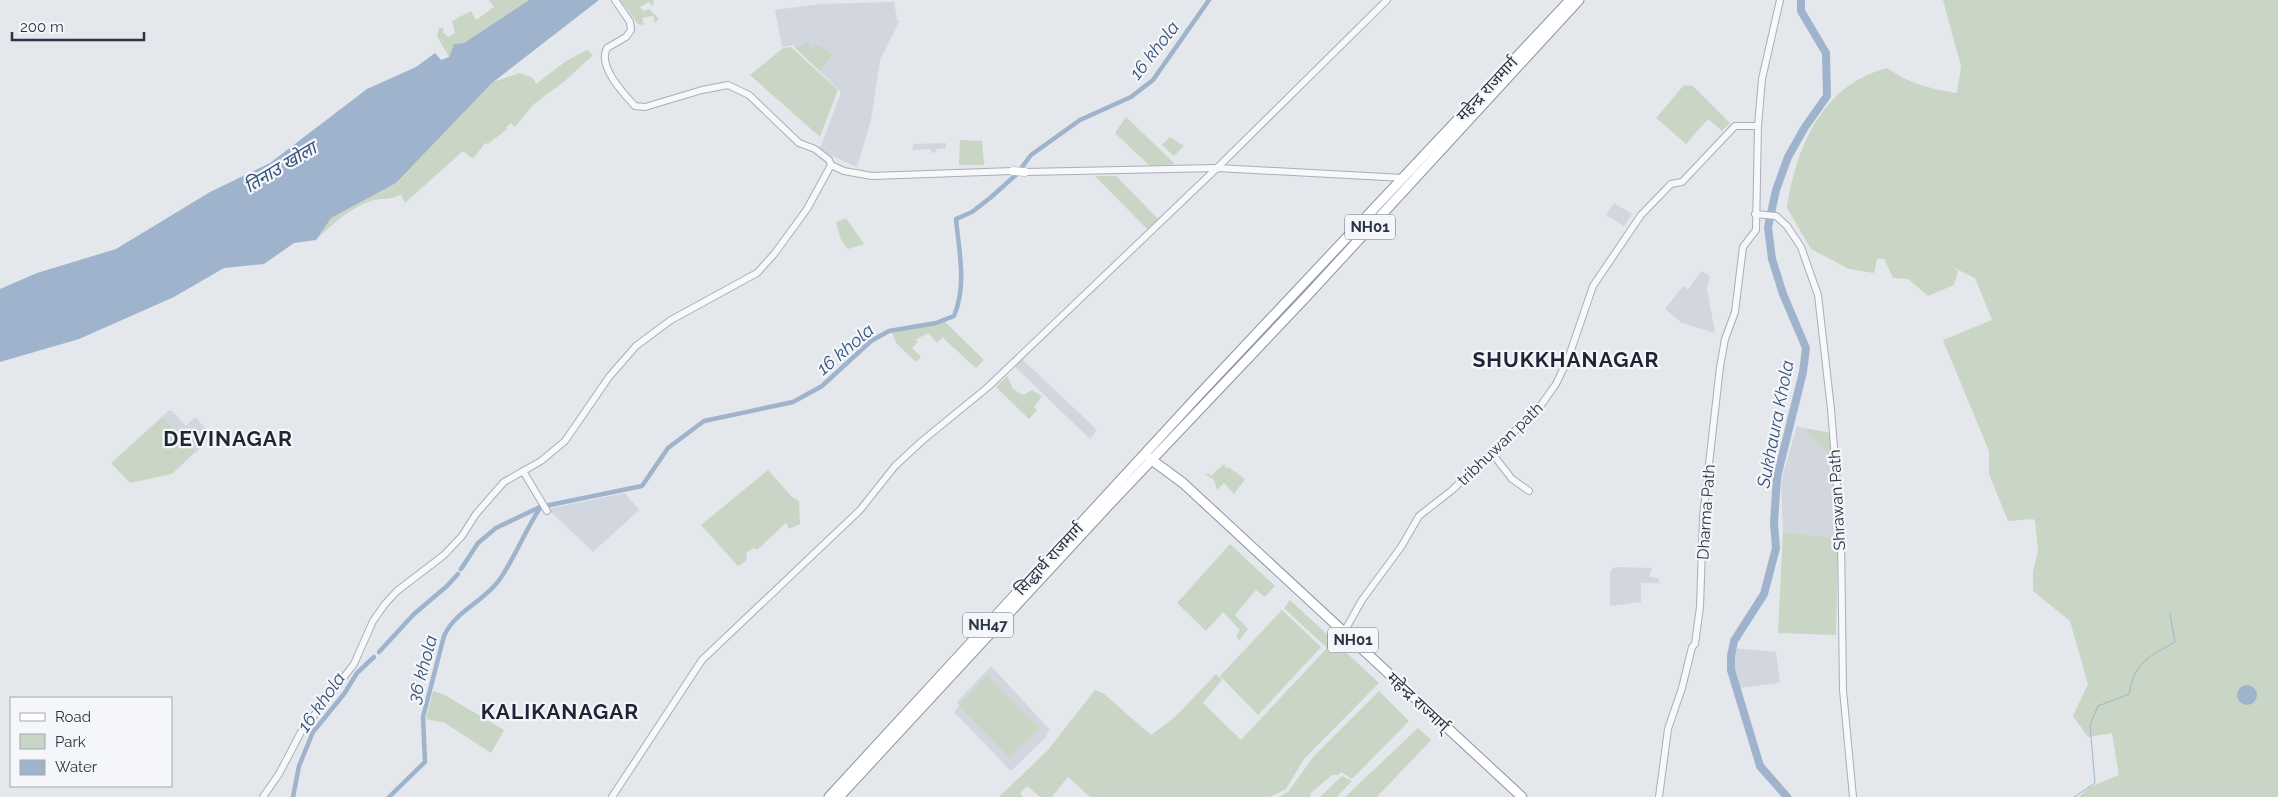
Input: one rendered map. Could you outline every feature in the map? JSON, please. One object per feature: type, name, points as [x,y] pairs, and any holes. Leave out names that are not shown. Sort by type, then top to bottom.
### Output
[{"type":"highway","name":"महेन्द्र राजमार्ग","points":[[1407,180],[1570,0]]},
{"type":"highway","name":"NH01","points":[[1148,450],[1580,0]]},
{"type":"highway","name":"NH01","points":[[1159,453],[1308,296],[1407,180]]},
{"type":"highway","name":"महेन्द्र राज्मार्ग्","points":[[1148,450],[1159,453],[1183,483]]},
{"type":"highway","name":"महेन्द्र राज्मार्ग्","points":[[1148,450],[1152,460],[1183,483],[1522,797]]},
{"type":"highway","name":"सिद्धार्थ राजमार्ग","points":[[829,797],[1148,450]]},
{"type":"highway","name":"NH47","points":[[1152,460],[1159,453]]},
{"type":"highway","name":"सिद्धार्थ राजमार्ग","points":[[839,797],[1152,460]]},
{"type":"main road","points":[[1013,170],[1025,172]]},
{"type":"street","points":[[615,0],[630,22],[631,30],[609,46],[604,54],[615,84],[635,106],[644,107],[702,90],[728,85],[749,96],[799,144],[815,149],[829,160],[831,165],[844,171],[872,176],[1013,170]]},
{"type":"street","points":[[612,797],[702,660],[860,510],[895,466],[922,441],[983,392],[1217,168],[1387,0]]},
{"type":"street","points":[[1755,214],[1758,126],[1762,78],[1780,0]]},
{"type":"street","name":"tribhuwan path","points":[[1344,632],[1362,600],[1401,547],[1420,516],[1451,491],[1539,408],[1556,384],[1568,359],[1593,286],[1641,215],[1671,184],[1682,182],[1735,126],[1758,126]]},
{"type":"street","points":[[264,797],[279,774],[301,732],[354,664],[373,621],[385,604],[460,539],[492,493],[510,476],[542,461],[565,442],[610,377],[636,346],[672,320],[757,273],[775,253],[807,209],[831,165]]},
{"type":"street","points":[[1025,172],[1217,168],[1407,180]]},
{"type":"street","name":"Shrawan Path","points":[[1755,214],[1764,213],[1776,216],[1787,226],[1801,247],[1818,294],[1831,409],[1841,536],[1844,690],[1853,797]]},
{"type":"street","name":"Dharma Path","points":[[1659,797],[1668,729],[1682,688],[1692,647],[1695,644],[1700,607],[1703,517],[1720,367],[1725,339],[1735,312],[1743,248],[1756,230],[1755,214]]},
{"type":"street","points":[[1491,452],[1512,479],[1529,491]]},
{"type":"street","points":[[523,471],[548,511]]},
{"type":"shaded area","points":[[894,2],[897,20],[900,20],[880,60],[871,120],[857,167],[828,154],[820,148],[841,92],[793,45],[782,47],[775,10],[820,4]]},
{"type":"shaded area","points":[[946,143],[946,148],[937,149],[934,153],[932,153],[931,149],[912,150],[914,144]]},
{"type":"shaded area","points":[[1614,203],[1632,214],[1624,226],[1606,215]]},
{"type":"shaded area","points":[[1701,271],[1710,276],[1707,288],[1715,333],[1682,323],[1665,309],[1683,286],[1688,290]]},
{"type":"shaded area","points":[[1020,357],[1097,430],[1090,439],[1012,364]]},
{"type":"shaded area","points":[[168,411],[172,411],[186,426],[195,417],[213,436],[195,453],[162,417]]},
{"type":"shaded area","points":[[1797,426],[1803,428],[1835,461],[1838,538],[1783,532],[1781,481]]},
{"type":"shaded area","points":[[625,493],[639,510],[593,552],[548,509]]},
{"type":"shaded area","points":[[1613,568],[1652,568],[1649,577],[1659,578],[1659,583],[1641,583],[1641,602],[1610,606],[1610,572]]},
{"type":"shaded area","points":[[1732,648],[1776,652],[1780,683],[1737,688],[1731,670]]},
{"type":"shaded area","points":[[991,666],[1050,730],[1046,734],[1047,736],[1011,771],[954,712],[959,706],[957,702]]},
{"type":"green space","points":[[489,0],[529,0],[464,43],[454,44],[449,57],[437,36],[439,28],[444,28],[443,32],[448,37],[455,33],[452,21],[471,11],[476,20],[494,7]]},
{"type":"green space","points":[[620,0],[654,0],[653,6],[649,2],[640,7],[643,11],[649,9],[659,19],[655,23],[653,16],[642,18],[644,25],[638,24]]},
{"type":"green space","points":[[1943,0],[2278,0],[2278,797],[2078,797],[2090,787],[2119,775],[2112,733],[2088,737],[2073,716],[2088,684],[2070,621],[2033,591],[2033,572],[2038,550],[2035,521],[2033,519],[2008,521],[1989,474],[1989,451],[1943,340],[1992,320],[1975,278],[1950,266],[1958,271],[1954,285],[1928,296],[1908,279],[1893,278],[1884,259],[1877,259],[1874,273],[1849,269],[1811,249],[1787,208],[1791,185],[1805,141],[1816,121],[1845,88],[1864,76],[1887,68],[1921,85],[1957,93],[1961,66]]},
{"type":"green space","points":[[807,42],[811,48],[819,45],[832,55],[820,71],[795,48]]},
{"type":"green space","points":[[791,47],[838,90],[820,137],[750,75],[783,48]]},
{"type":"green space","points":[[587,50],[593,55],[566,80],[534,104],[515,127],[511,123],[506,127],[507,129],[488,144],[485,143],[473,159],[463,151],[405,203],[401,194],[363,204],[341,218],[316,240],[330,218],[396,183],[493,82],[520,73],[533,78],[536,84],[566,61]]},
{"type":"green space","points":[[1684,85],[1693,86],[1730,123],[1722,131],[1708,119],[1686,144],[1656,118]]},
{"type":"green space","points":[[1126,117],[1175,164],[1150,166],[1115,133]]},
{"type":"green space","points":[[1170,137],[1184,146],[1174,156],[1162,145]]},
{"type":"green space","points":[[960,140],[982,141],[984,165],[959,165]]},
{"type":"green space","points":[[1095,176],[1116,176],[1158,219],[1147,229]]},
{"type":"green space","points":[[846,218],[864,244],[848,249],[841,240],[836,222]]},
{"type":"green space","points":[[945,322],[984,360],[976,368],[943,338],[946,334],[937,343],[928,333],[915,340],[918,342],[912,348],[921,357],[916,362],[897,344],[892,333]]},
{"type":"green space","points":[[1007,376],[1013,389],[1023,395],[1032,390],[1042,396],[1034,407],[1037,410],[1029,419],[996,387]]},
{"type":"green space","points":[[162,417],[195,452],[172,474],[130,483],[111,463]]},
{"type":"green space","points":[[1803,428],[1833,433],[1835,461]]},
{"type":"green space","points":[[1224,464],[1226,469],[1228,467],[1245,479],[1234,494],[1224,483],[1217,490],[1214,480],[1206,475],[1208,473],[1211,476]]},
{"type":"green space","points":[[768,470],[792,497],[799,501],[800,524],[789,529],[786,523],[757,550],[754,548],[747,552],[746,561],[738,566],[701,525]]},
{"type":"green space","points":[[1783,532],[1838,538],[1836,635],[1778,633]]},
{"type":"green space","points":[[1230,544],[1275,586],[1265,597],[1256,590],[1235,615],[1248,629],[1239,640],[1236,636],[1240,630],[1223,612],[1206,631],[1177,603]]},
{"type":"green space","points":[[1290,600],[1379,683],[1304,759],[1286,789],[1270,797],[1090,797],[1068,777],[1052,797],[1040,797],[1027,786],[1020,793],[1023,797],[999,797],[1047,751],[1095,690],[1104,694],[1151,735],[1175,717],[1216,674],[1222,680],[1203,703],[1241,740],[1327,648],[1284,608]]},
{"type":"green space","points":[[1282,610],[1321,647],[1258,715],[1220,676]]},
{"type":"green space","points":[[987,675],[1040,728],[1010,758],[959,706]]},
{"type":"green space","points":[[433,691],[443,694],[504,730],[491,753],[445,723],[426,719]]},
{"type":"green space","points":[[1379,691],[1409,721],[1352,779],[1341,772],[1338,775],[1332,775],[1311,793],[1310,797],[1279,797],[1288,792],[1314,756]]},
{"type":"green space","points":[[1418,728],[1431,740],[1377,797],[1345,797]]},
{"type":"green space","points":[[1342,776],[1352,781],[1337,797],[1320,797]]},
{"type":"water","name":"तिनाउ खोला","points":[[529,0],[599,0],[492,83],[396,183],[331,218],[316,240],[294,243],[264,264],[224,268],[174,297],[79,339],[0,362],[0,289],[37,273],[116,249],[210,192],[270,163],[367,89],[416,67],[435,53],[441,60],[449,57],[454,44],[464,43]]},
{"type":"water","points":[[2247,685],[2254,688],[2257,695],[2254,702],[2247,705],[2240,702],[2237,695],[2240,688]]},
{"type":"waterway","name":"16 khola","points":[[461,569],[478,543],[496,528],[540,507],[642,486],[668,448],[704,421],[793,402],[822,386],[871,341],[889,331],[936,323],[954,316],[958,304],[961,280],[956,219],[972,212],[990,198],[1017,174],[1031,155],[1080,120],[1131,97],[1153,80],[1209,0]]},
{"type":"waterway","name":"Sukhaura Khola","points":[[1787,797],[1760,766],[1731,670],[1731,656],[1734,641],[1764,594],[1776,548],[1774,523],[1777,477],[1803,372],[1806,348],[1783,294],[1772,259],[1768,227],[1776,190],[1788,157],[1805,127],[1827,96],[1826,53],[1801,11],[1801,0]]},
{"type":"waterway","name":"36 khola","points":[[389,797],[425,762],[423,717],[444,636],[455,620],[486,594],[500,579],[540,508]]},
{"type":"waterway","name":"16 khola","points":[[379,652],[414,614],[458,574]]},
{"type":"waterway","points":[[2074,797],[2095,783],[2090,725],[2098,706],[2129,694],[2139,667],[2157,652],[2175,642],[2170,614]]},
{"type":"waterway","name":"16 khola","points":[[293,797],[299,766],[313,732],[344,694],[357,673],[374,657]]},
{"type":"district","name":"SHUKKHANAGAR","points":[[1566,359]]},
{"type":"district","name":"DEVINAGAR","points":[[228,438]]},
{"type":"district","name":"KALIKANAGAR","points":[[560,711]]}]
